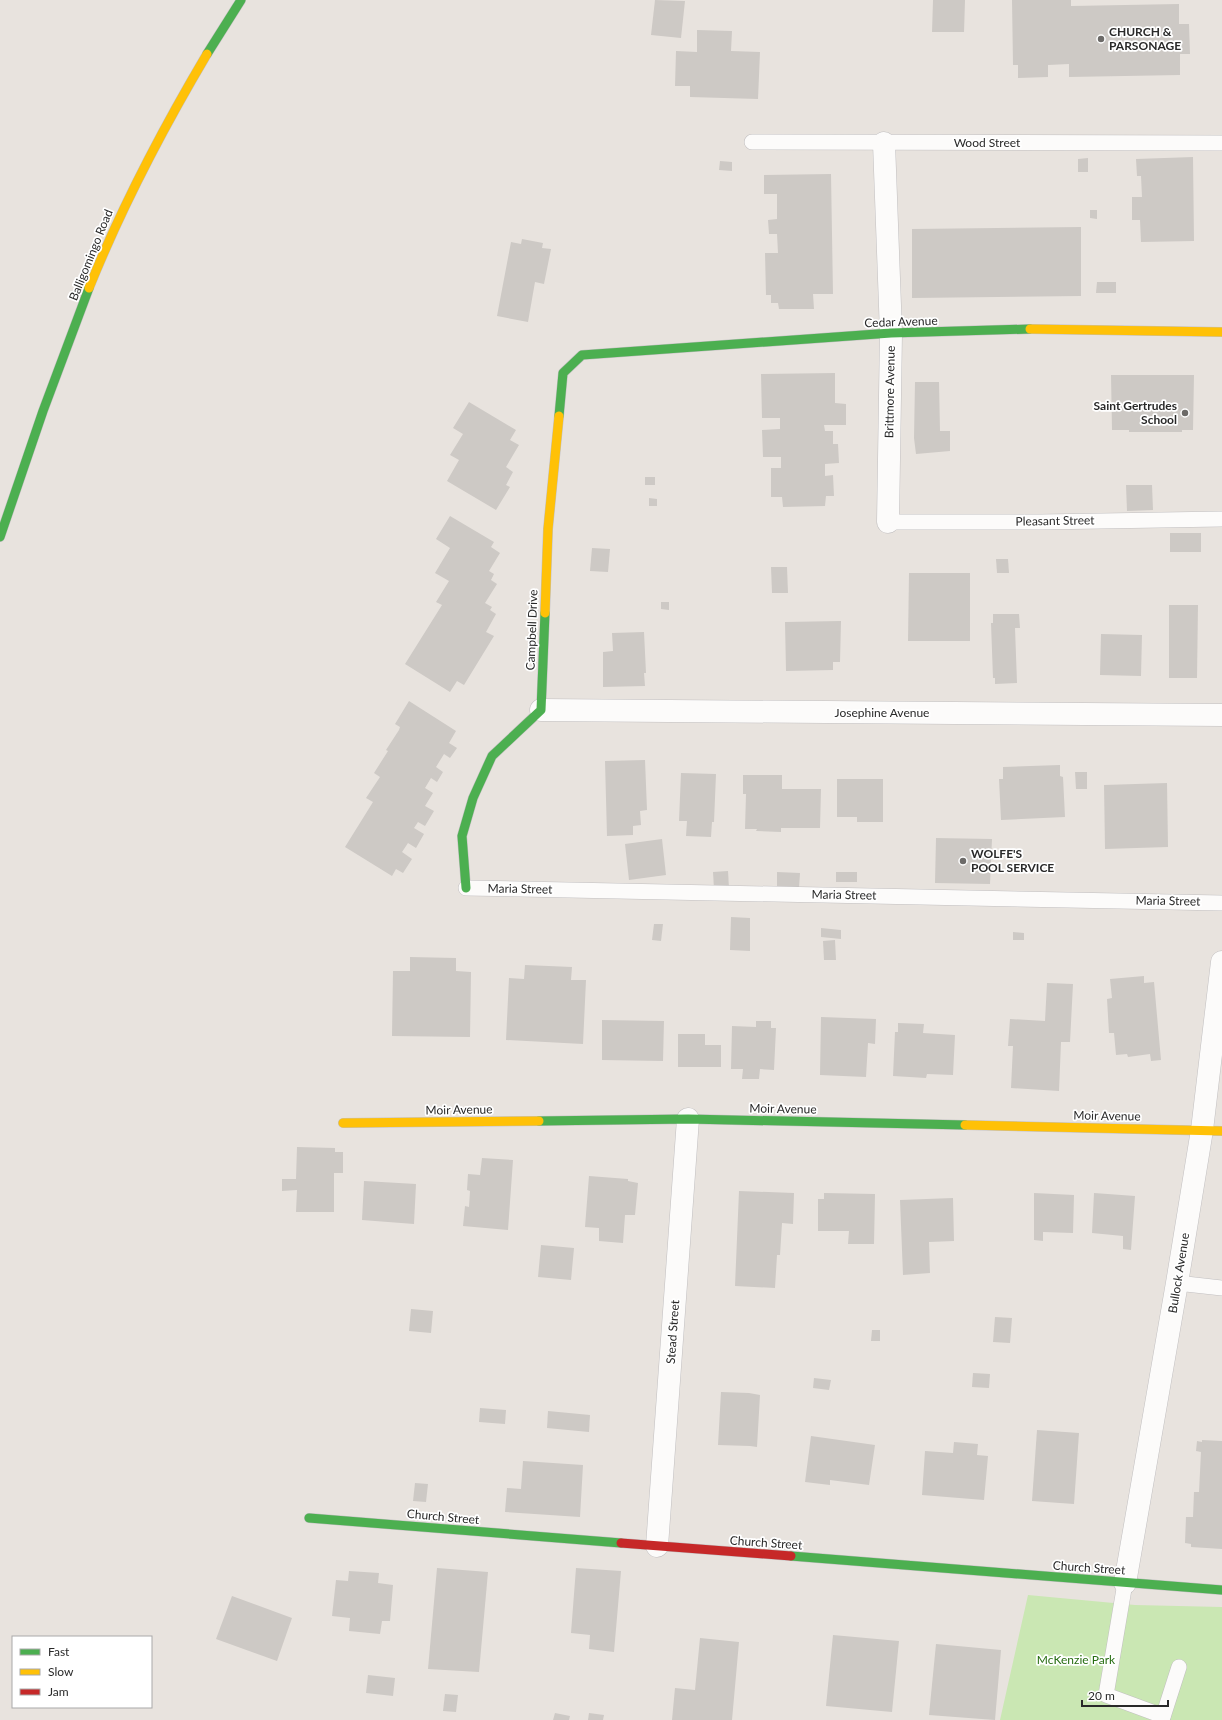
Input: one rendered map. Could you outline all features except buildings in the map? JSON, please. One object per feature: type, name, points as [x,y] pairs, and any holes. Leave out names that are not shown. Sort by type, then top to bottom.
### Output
[{"type":"street","name":"Balligomingo Road","points":[[0,537],[21,473],[69,342],[124,205],[177,105],[209,50],[241,0]]},
{"type":"street","name":"Brittmore Avenue","points":[[884,143],[891,333],[888,522]]},
{"type":"street","name":"Cedar Avenue","points":[[582,355],[891,333],[1050,329],[1222,332]]},
{"type":"street","name":"Campbell Drive","points":[[541,710],[548,529],[563,373],[582,355]]},
{"type":"street","name":"Josephine Avenue","points":[[541,710],[1222,715]]},
{"type":"street","points":[[466,888],[462,836],[473,798],[492,756],[541,710]]},
{"type":"street","name":"Bullock Avenue","points":[[1125,1583],[1177,1283],[1212,1130],[1222,962]]},
{"type":"street","name":"Moir Avenue","points":[[343,1123],[688,1119],[1212,1130]]},
{"type":"street","name":"Stead Street","points":[[657,1546],[688,1119]]},
{"type":"street","name":"Church Street","points":[[309,1518],[1222,1590]]},
{"type":"lane","name":"Wood Street","points":[[752,142],[1222,143]]},
{"type":"lane","name":"Pleasant Street","points":[[888,522],[1041,522],[1222,519]]},
{"type":"lane","name":"Maria Street","points":[[466,888],[1222,902]]},
{"type":"lane","points":[[1177,1283],[1222,1288]]},
{"type":"lane","points":[[1125,1583],[1106,1695],[1163,1718],[1179,1667]]},
{"type":"green space","name":"McKenzie Park","points":[[1028,1595],[1135,1605],[1222,1607],[1222,1720],[1000,1720]]},
{"type":"traffic: fast","points":[[207,54],[241,0]]},
{"type":"traffic: fast","points":[[0,537],[43,411],[89,288]]},
{"type":"traffic: fast","points":[[559,416],[563,373],[582,355],[891,333],[1030,329]]},
{"type":"traffic: fast","points":[[466,888],[462,836],[473,798],[492,756],[541,710],[545,613]]},
{"type":"traffic: fast","points":[[539,1121],[688,1119],[965,1125]]},
{"type":"traffic: fast","points":[[309,1518],[621,1543]]},
{"type":"traffic: fast","points":[[791,1556],[1222,1590]]},
{"type":"traffic: slow","points":[[89,288],[129,198],[174,111],[207,54]]},
{"type":"traffic: slow","points":[[1030,329],[1222,332]]},
{"type":"traffic: slow","points":[[545,613],[548,529],[559,416]]},
{"type":"traffic: slow","points":[[343,1123],[539,1121]]},
{"type":"traffic: slow","points":[[965,1125],[1222,1131]]},
{"type":"traffic: jam","points":[[621,1543],[791,1556]]},
{"type":"place","name":"CHURCH & PARSONAGE","points":[[1101,39]]},
{"type":"place","name":"Saint Gertrudes School","points":[[1185,413]]},
{"type":"place","name":"WOLFE'S POOL SERVICE","points":[[963,861]]}]
